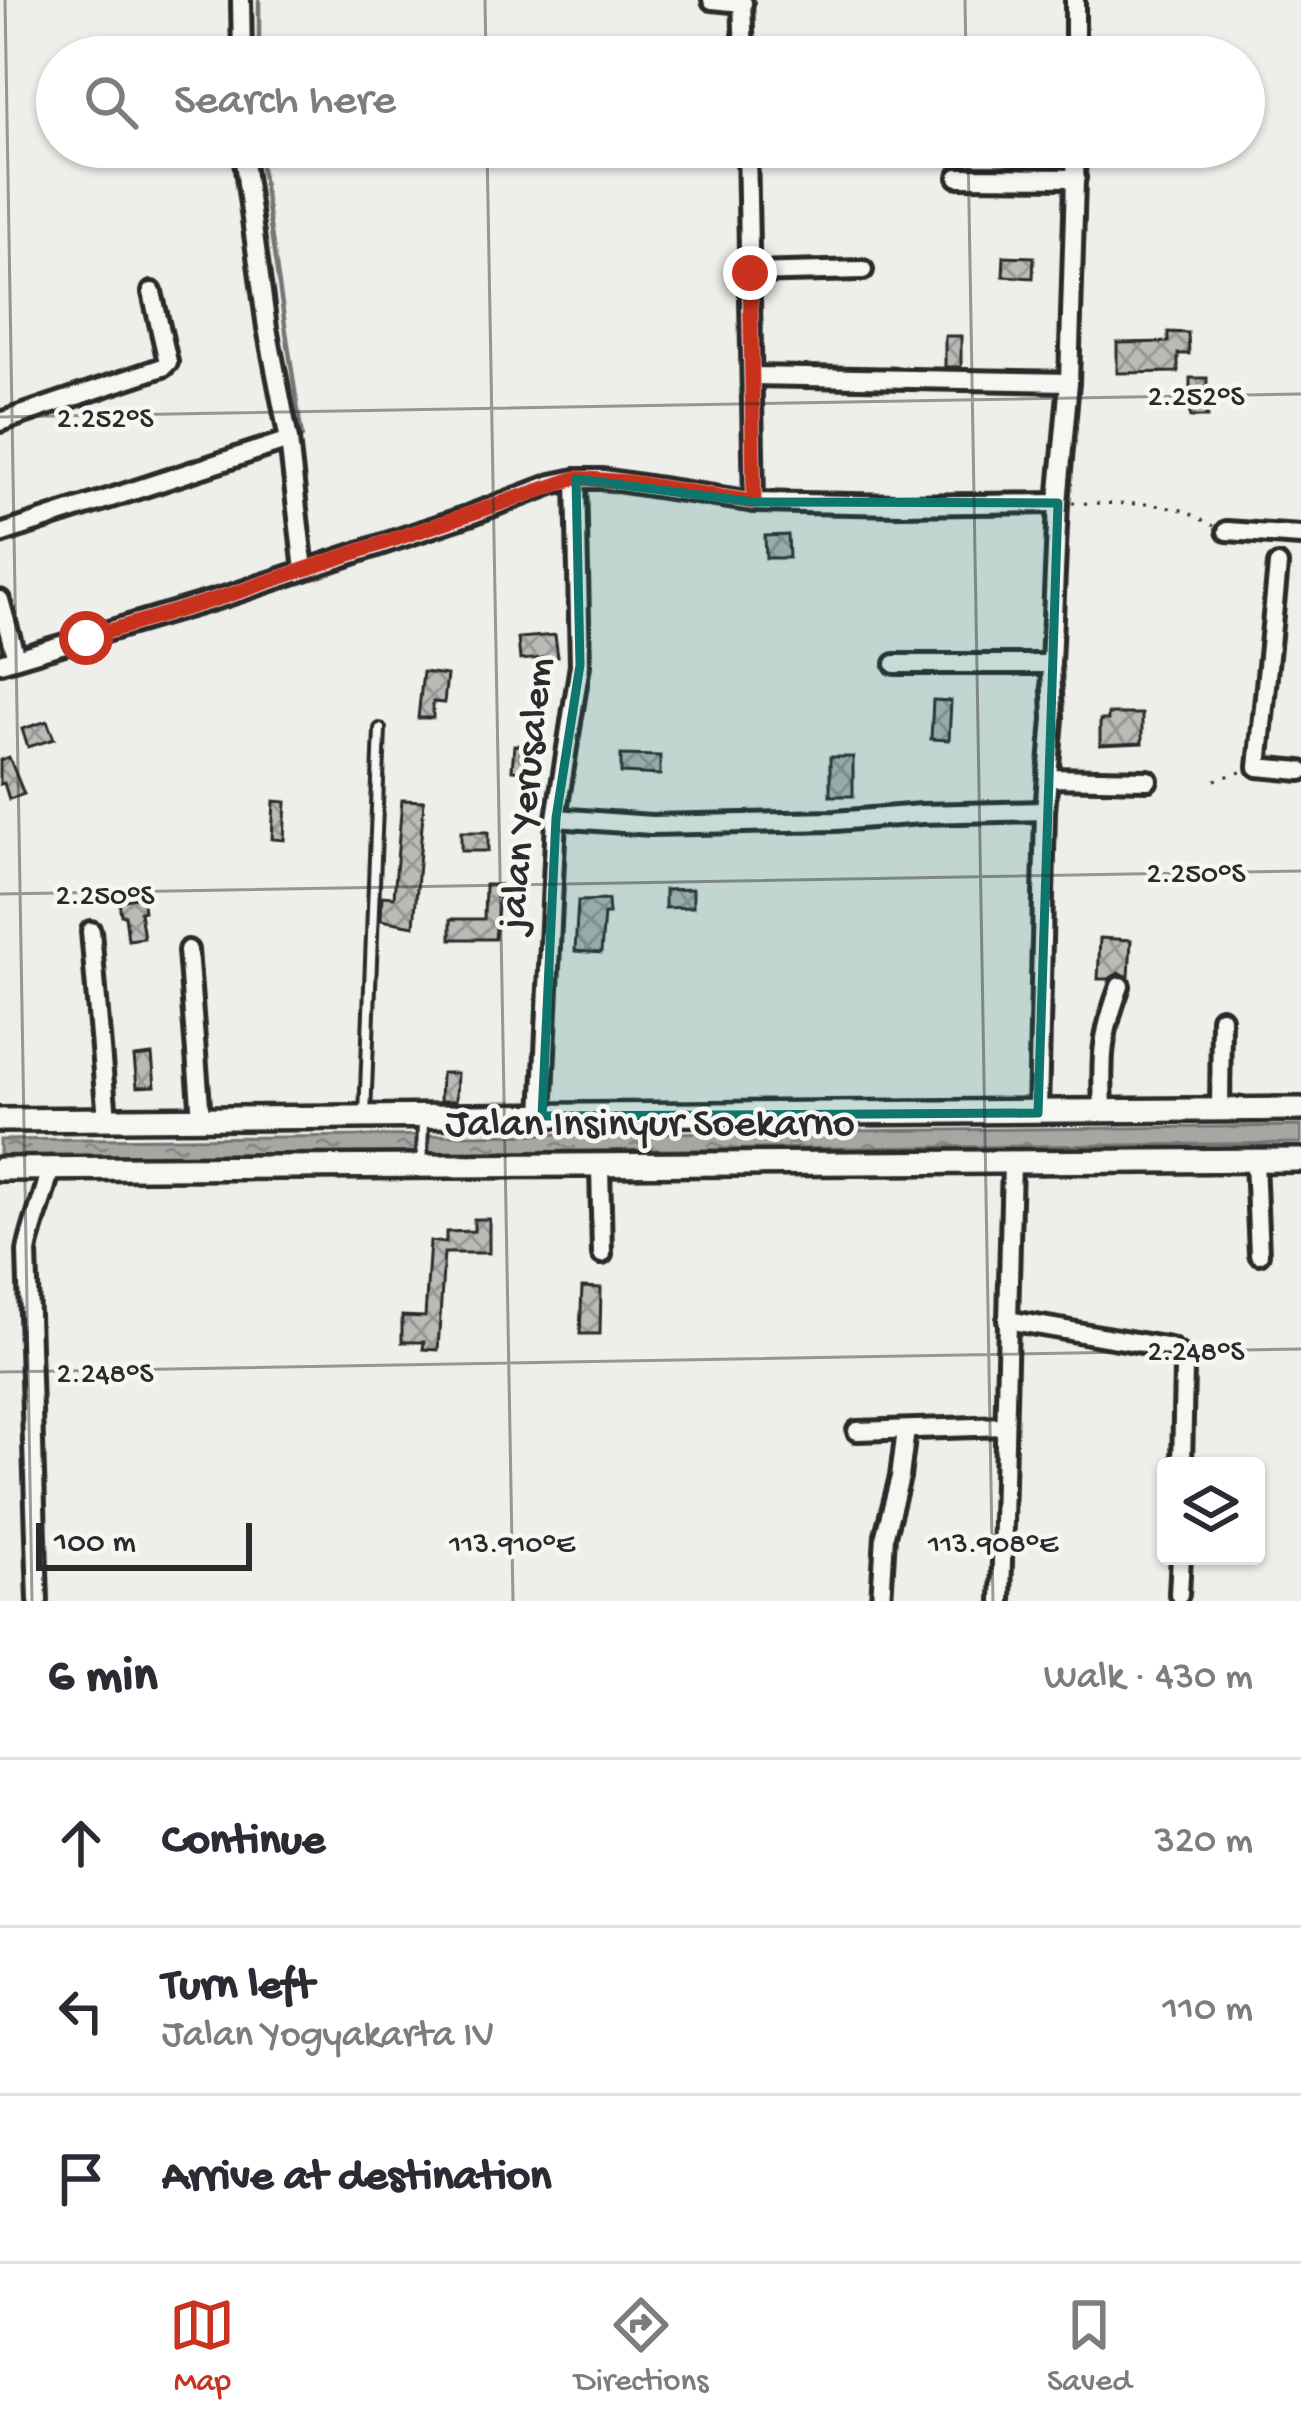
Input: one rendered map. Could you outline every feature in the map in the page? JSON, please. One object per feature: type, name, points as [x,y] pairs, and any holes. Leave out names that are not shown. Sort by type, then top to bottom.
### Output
[{"type":"street","points":[[241,0],[242,36]]},
{"type":"street","points":[[712,0],[742,2],[743,36]]},
{"type":"street","points":[[1075,0],[1075,36]]},
{"type":"street","points":[[245,168],[267,328],[289,440],[304,570]]},
{"type":"street","points":[[748,168],[754,502]]},
{"type":"street","points":[[1038,1113],[1045,811],[1076,168]]},
{"type":"street","points":[[958,177],[1076,178]]},
{"type":"street","points":[[750,273],[863,270]]},
{"type":"street","points":[[0,422],[163,367],[168,362],[152,292]]},
{"type":"street","points":[[752,376],[1069,382]]},
{"type":"street","points":[[0,534],[289,440]]},
{"type":"street","points":[[0,600],[8,660],[157,618],[576,478],[754,502],[1058,503]]},
{"type":"street","name":"jalan Yerusalem","points":[[542,1116],[556,818],[580,665],[576,478]]},
{"type":"street","points":[[1227,531],[1301,536]]},
{"type":"street","points":[[1277,565],[1258,767],[1301,771]]},
{"type":"street","points":[[895,664],[1051,664]]},
{"type":"street","points":[[1048,778],[1148,780]]},
{"type":"street","points":[[556,818],[674,824],[1045,811]]},
{"type":"street","points":[[91,932],[107,1119]]},
{"type":"street","points":[[188,950],[201,1118]]},
{"type":"street","points":[[1103,1111],[1101,1049],[1120,986]]},
{"type":"street","points":[[1220,1110],[1221,1018]]},
{"type":"street","name":"Jalan Insinyur Soekarno","points":[[0,1120],[364,1117],[423,1125],[542,1116],[1301,1109]]},
{"type":"street","name":"Jalan Insinyur Soekarno","points":[[0,1169],[422,1159],[600,1167],[1301,1160]]},
{"type":"street","points":[[1255,1161],[1259,1254]]},
{"type":"street","points":[[1000,1601],[1012,1162]]},
{"type":"street","points":[[600,1167],[602,1254]]},
{"type":"street","points":[[38,1601],[27,1252],[50,1169]]},
{"type":"street","points":[[1007,1320],[1174,1350],[1184,1368],[1181,1457]]},
{"type":"street","points":[[857,1431],[1005,1426]]},
{"type":"street","points":[[881,1601],[885,1535],[907,1430]]},
{"type":"street","points":[[1179,1594],[1180,1565]]},
{"type":"lane","points":[[364,1117],[380,729]]},
{"type":"lane","points":[[422,1159],[423,1125]]},
{"type":"path","points":[[1058,503],[1148,504],[1183,510],[1227,531]]},
{"type":"path","points":[[1214,780],[1258,767]]},
{"type":"highlighted area","points":[[576,479],[754,502],[1058,503],[1038,1113],[542,1116],[556,818],[580,665]]},
{"type":"water","points":[[1301,1126],[1301,1143],[0,1157],[0,1140]]},
{"type":"building","points":[[1004,256],[1034,257],[1033,278],[1003,276]]},
{"type":"building","points":[[1168,332],[1188,333],[1189,354],[1178,354],[1178,372],[1117,373],[1117,343],[1168,342]]},
{"type":"building","points":[[945,336],[961,336],[961,367],[945,367]]},
{"type":"building","points":[[1190,378],[1207,378],[1207,417],[1190,417]]},
{"type":"building","points":[[788,535],[789,558],[766,558],[765,536]]},
{"type":"building","points":[[555,635],[558,657],[520,660],[518,638]]},
{"type":"building","points":[[423,672],[447,675],[444,703],[433,702],[433,718],[418,718]]},
{"type":"building","points":[[933,700],[951,701],[949,740],[931,739]]},
{"type":"building","points":[[1108,714],[1142,714],[1142,743],[1100,745],[1100,720],[1108,720]]},
{"type":"building","points":[[47,721],[54,739],[28,747],[22,729]]},
{"type":"building","points":[[514,745],[533,746],[531,772],[512,770]]},
{"type":"building","points":[[621,755],[660,756],[660,775],[621,773]]},
{"type":"building","points":[[9,757],[24,794],[9,799],[4,783],[0,784],[0,760]]},
{"type":"building","points":[[830,757],[853,757],[853,796],[830,796]]},
{"type":"building","points":[[402,800],[424,801],[414,926],[381,920],[382,896],[394,897]]},
{"type":"building","points":[[274,801],[286,802],[284,840],[272,839]]},
{"type":"building","points":[[461,832],[488,832],[488,851],[461,851]]},
{"type":"building","points":[[485,885],[500,885],[495,939],[451,939],[451,919],[484,919]]},
{"type":"building","points":[[693,889],[693,907],[665,908],[665,890]]},
{"type":"building","points":[[142,897],[144,938],[128,940],[119,901]]},
{"type":"building","points":[[608,900],[601,953],[575,951],[578,901]]},
{"type":"building","points":[[1100,938],[1131,940],[1129,977],[1119,973],[1098,979]]},
{"type":"building","points":[[152,1055],[155,1086],[137,1087],[134,1057]]},
{"type":"building","points":[[441,1073],[457,1073],[456,1101],[440,1101]]},
{"type":"building","points":[[474,1219],[489,1219],[489,1253],[444,1253],[438,1350],[423,1349],[424,1342],[402,1342],[402,1316],[425,1317],[430,1241],[446,1243],[446,1232],[474,1231]]},
{"type":"building","points":[[582,1287],[601,1288],[600,1334],[580,1334]]},
{"type":"waterway","points":[[259,0],[259,36]]},
{"type":"waterway","points":[[261,168],[302,437]]},
{"type":"route","points":[[86,638],[576,478],[754,502],[750,273]]}]
